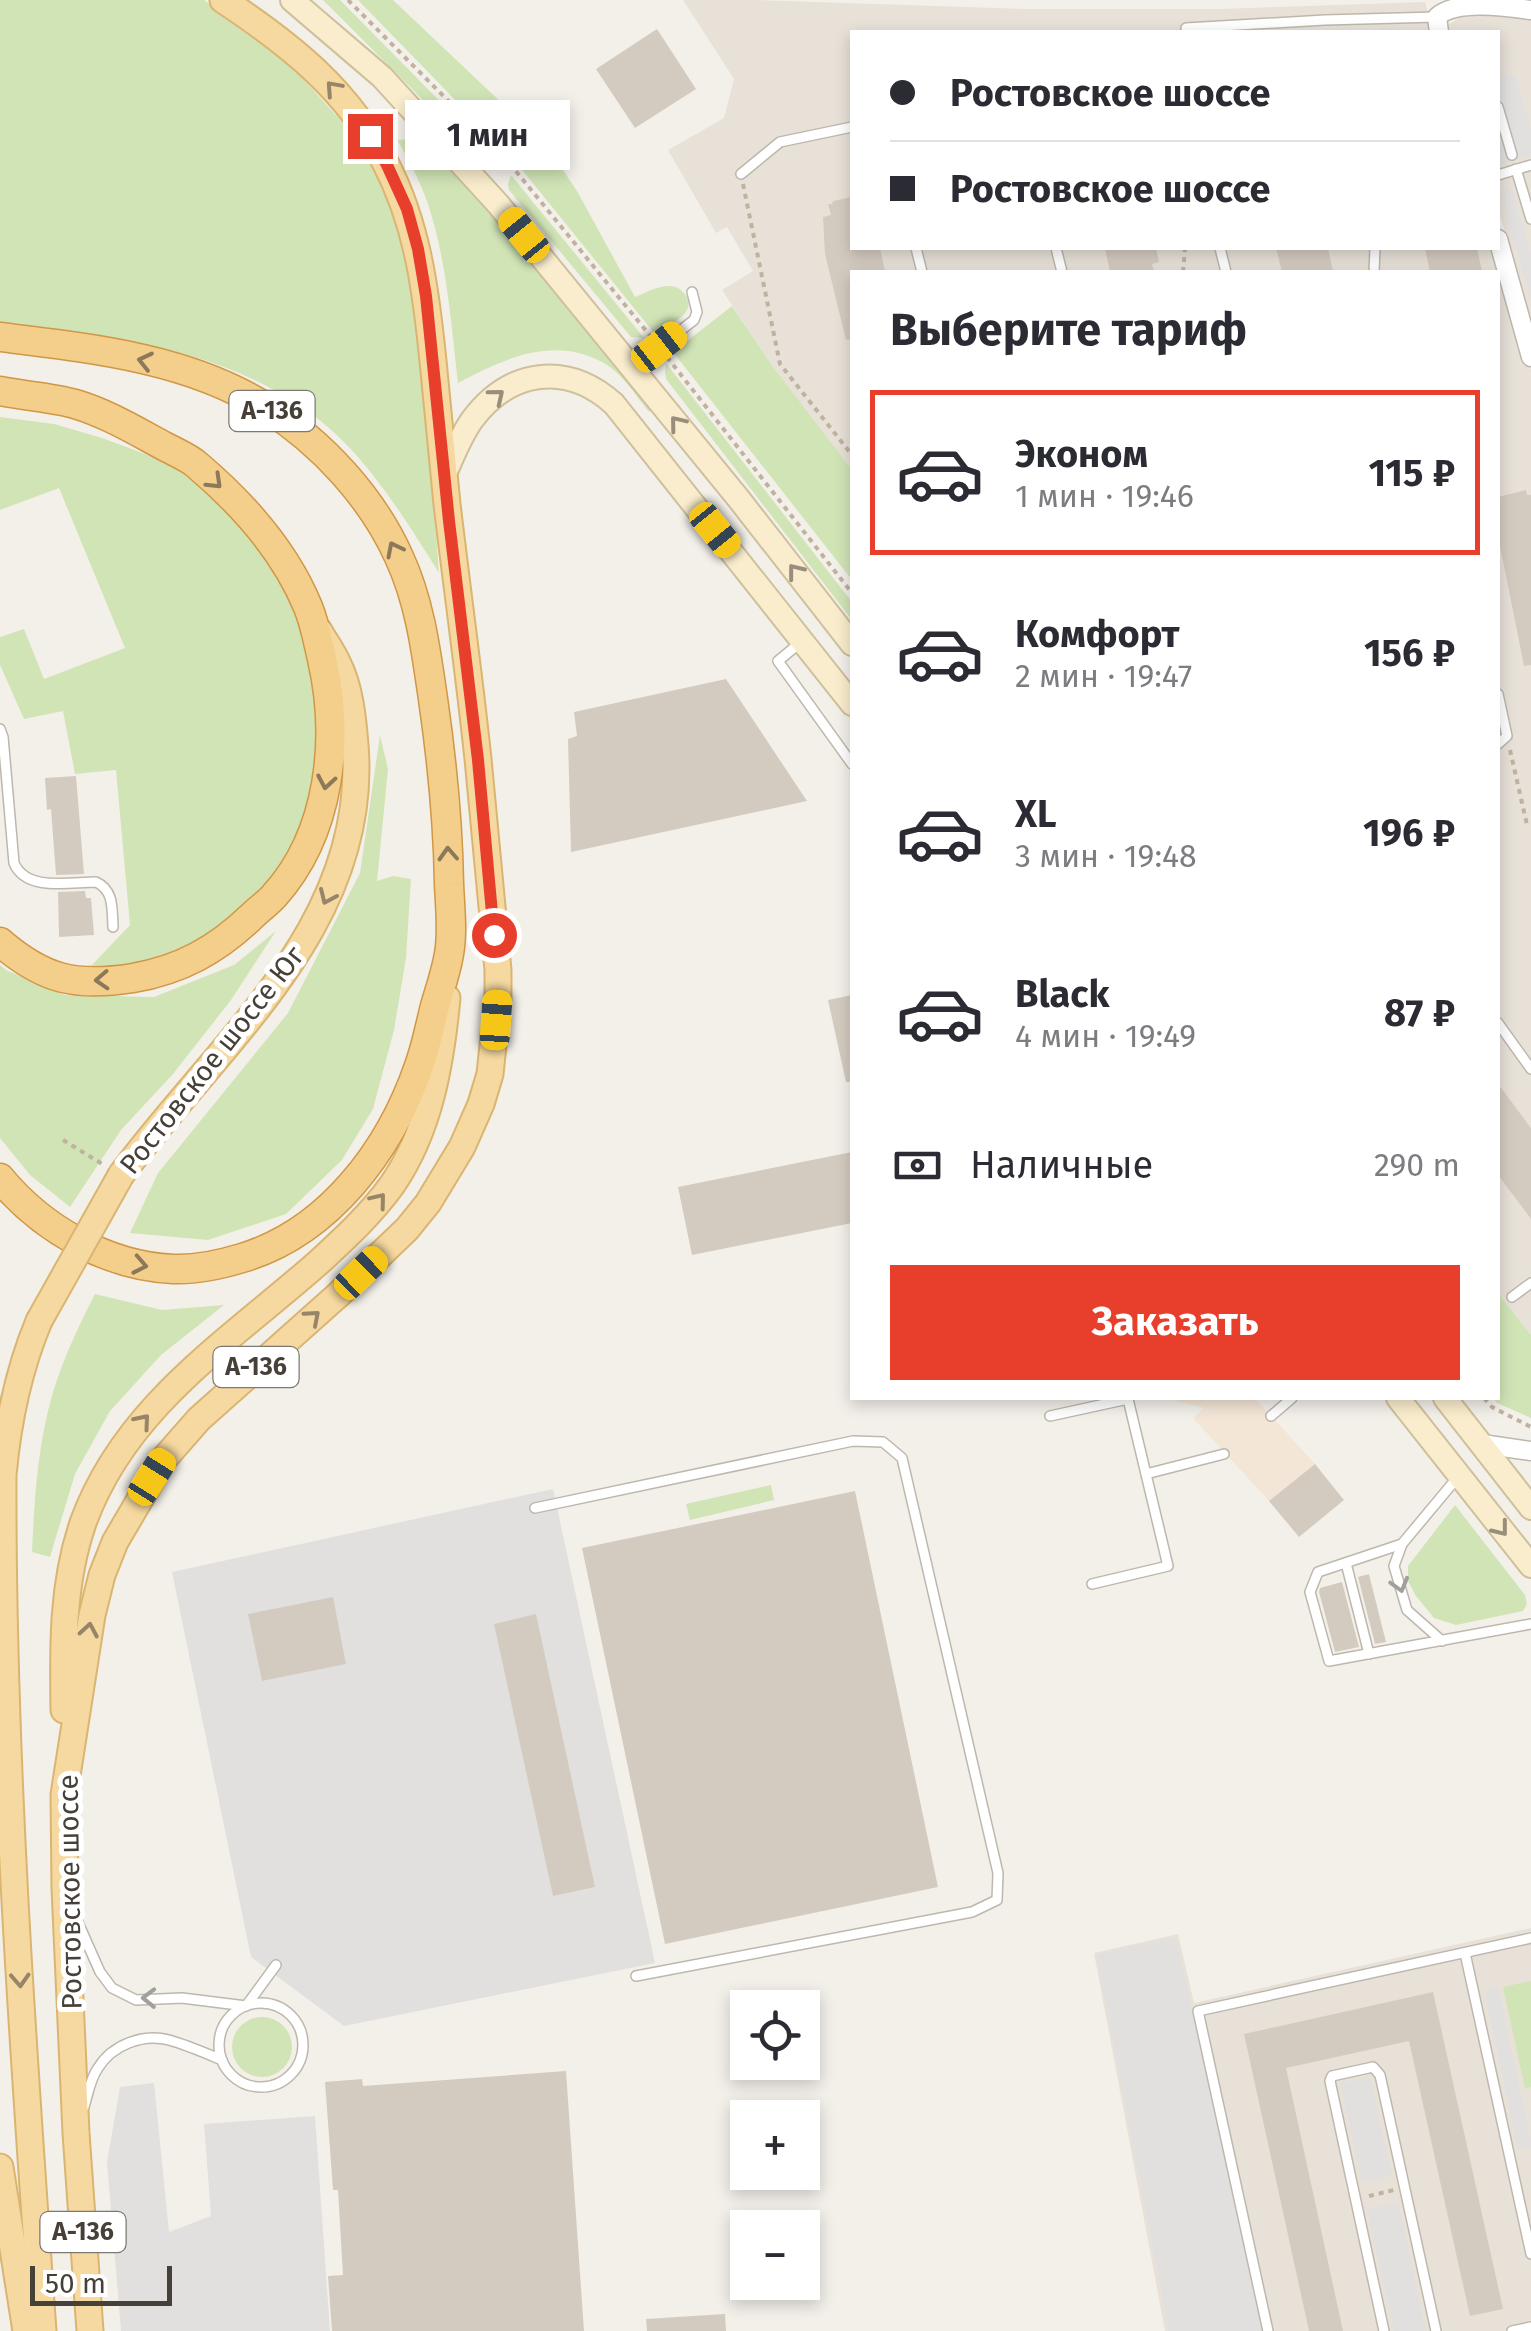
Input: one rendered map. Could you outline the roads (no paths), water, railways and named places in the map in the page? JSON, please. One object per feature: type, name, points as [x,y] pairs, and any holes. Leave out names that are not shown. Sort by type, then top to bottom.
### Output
[{"type":"highway","name":"А-136","points":[[0,337],[91,348],[209,378],[264,406],[298,429],[356,489],[399,556],[416,600],[425,642],[444,772],[450,952],[420,1065],[402,1109],[376,1153],[356,1181],[328,1208],[298,1232],[266,1250],[191,1270],[125,1262],[59,1230],[23,1204],[0,1178]]},
{"type":"highway","name":"А-136","points":[[0,392],[76,404],[134,430],[194,462],[245,511],[276,547],[313,622],[331,716],[328,774],[304,852],[274,896],[210,951],[150,975],[108,981],[68,980],[18,958],[0,942]]},
{"type":"main road","name":"Ростовское шоссе","points":[[90,2331],[64,1888],[64,1796],[102,1575],[115,1542],[163,1460],[199,1419],[338,1294],[428,1203],[462,1147],[481,1104],[494,1048],[498,970],[478,760],[418,249],[407,209],[387,165],[349,106],[290,47],[223,0]]},
{"type":"main road","points":[[292,0],[367,64],[498,204],[850,641]]},
{"type":"main road","points":[[444,476],[473,419],[508,386],[548,376],[566,377],[598,389],[614,404],[850,701]]},
{"type":"main road","points":[[715,530],[711,515],[714,510],[719,504],[738,498]]},
{"type":"main road","name":"Ростовское шоссе Юг","points":[[44,2331],[23,2032],[2,1618],[5,1452],[16,1388],[40,1321],[121,1175],[273,988],[299,951],[333,884],[350,825],[357,768],[340,666],[313,622]]},
{"type":"main road","name":"А-136","points":[[64,1796],[65,1605],[70,1570],[100,1485],[142,1420],[184,1376],[348,1236],[394,1182],[414,1145],[435,1083],[450,952]]},
{"type":"main road","points":[[1400,1400],[1531,1566]]},
{"type":"main road","points":[[1447,1400],[1531,1508]]},
{"type":"main road","name":"А-136","points":[[0,2167],[26,2331]]},
{"type":"street","points":[[1437,14],[1460,0],[1531,10]]},
{"type":"street","points":[[1500,246],[1531,357]]},
{"type":"street","points":[[1482,1444],[1531,1451]]},
{"type":"lane","points":[[1186,30],[1437,14]]},
{"type":"lane","points":[[1325,20],[1328,30]]},
{"type":"lane","points":[[1500,112],[1512,155]]},
{"type":"lane","points":[[741,174],[780,142],[850,126]]},
{"type":"lane","points":[[1500,173],[1531,165]]},
{"type":"lane","points":[[1516,169],[1531,219]]},
{"type":"lane","points":[[633,368],[694,320],[697,312],[692,292]]},
{"type":"lane","points":[[803,641],[778,660],[850,761]]},
{"type":"lane","points":[[1500,703],[1507,736],[1500,742]]},
{"type":"lane","points":[[0,729],[14,863],[19,874],[42,883],[102,884],[111,897],[114,926]]},
{"type":"lane","points":[[1500,1026],[1531,1070]]},
{"type":"lane","points":[[1512,1297],[1531,1283]]},
{"type":"lane","points":[[1050,1416],[1123,1400]]},
{"type":"lane","points":[[1092,1584],[1168,1566],[1128,1400]]},
{"type":"lane","points":[[1270,1416],[1290,1400]]},
{"type":"lane","points":[[536,1508],[853,1441],[883,1442],[902,1458],[998,1873],[997,1900],[972,1912],[636,1976]]},
{"type":"lane","points":[[1146,1474],[1224,1454]]},
{"type":"lane","points":[[1442,1640],[1407,1610],[1394,1566],[1402,1544],[1459,1476]]},
{"type":"lane","points":[[1402,1544],[1318,1572],[1310,1592],[1330,1662],[1531,1624]]},
{"type":"lane","points":[[1346,1563],[1369,1654]]},
{"type":"lane","points":[[64,1888],[87,1946],[112,1988],[136,2000],[182,1998],[246,2006],[268,2004],[296,2020],[304,2041],[299,2064],[282,2081],[259,2087],[236,2079],[222,2060],[219,2047],[226,2022],[246,2006],[276,1965]]},
{"type":"lane","points":[[1268,2331],[1198,2011],[1531,1938]]},
{"type":"lane","points":[[1465,1953],[1531,2254]]},
{"type":"lane","points":[[76,2133],[98,2068],[132,2041],[150,2037],[168,2040],[222,2060]]},
{"type":"lane","points":[[1384,2331],[1330,2081],[1332,2076],[1373,2066],[1380,2076],[1436,2331]]},
{"type":"lane","points":[[1512,2331],[1531,2327]]}]
